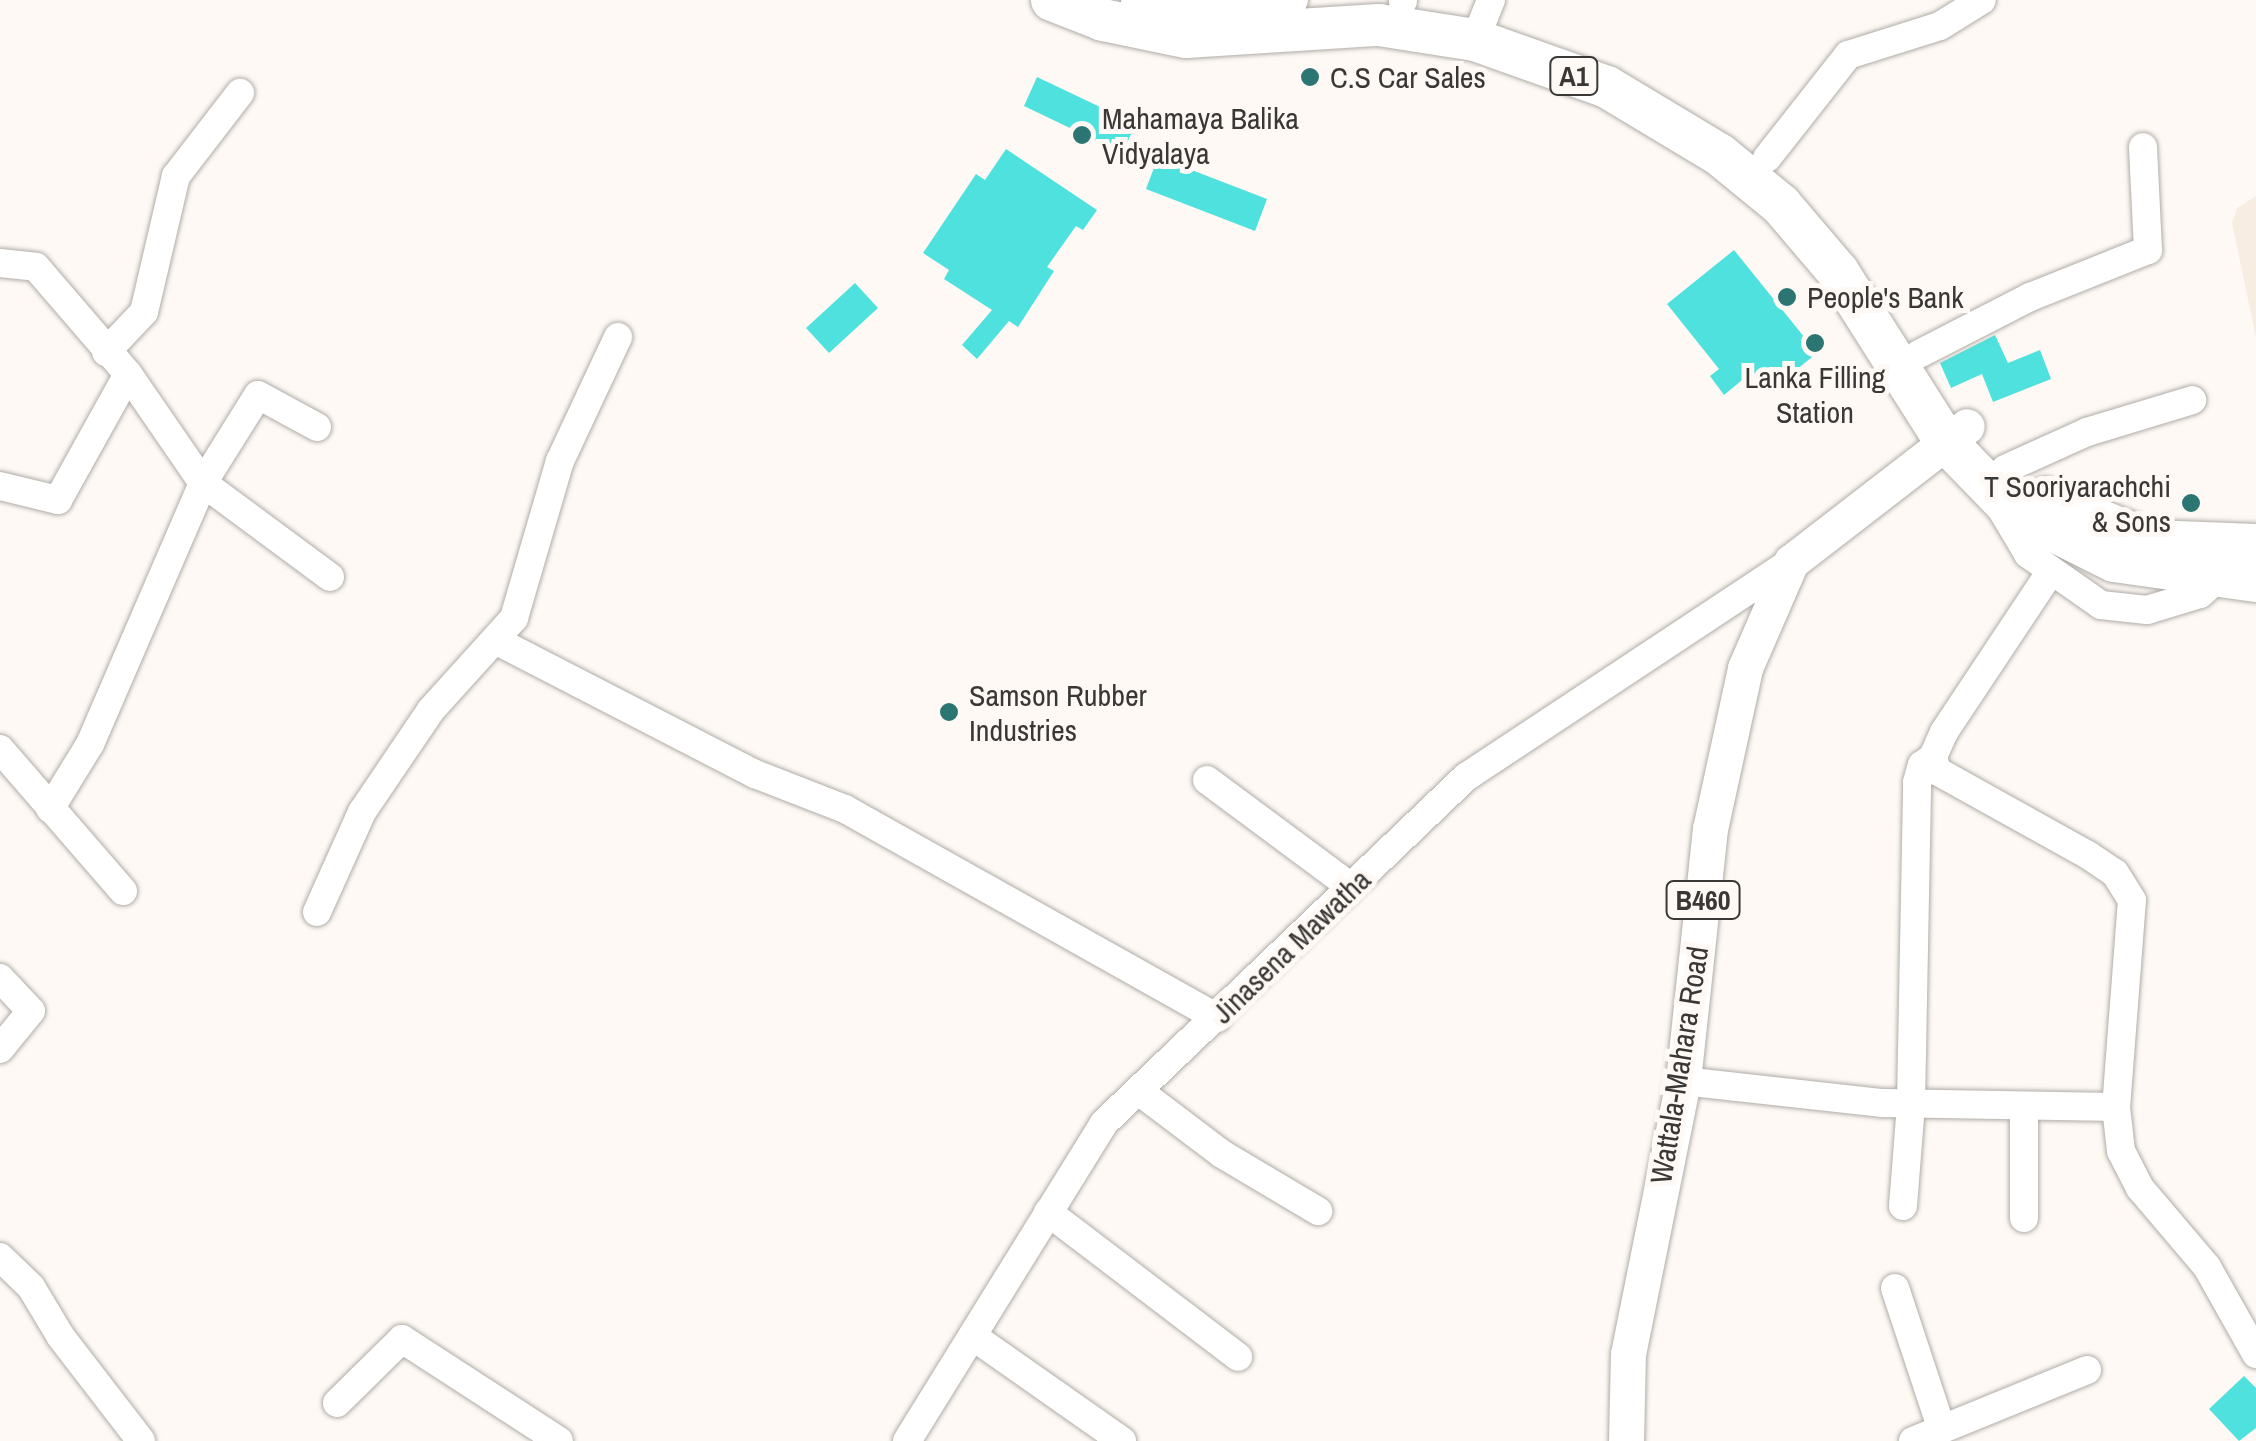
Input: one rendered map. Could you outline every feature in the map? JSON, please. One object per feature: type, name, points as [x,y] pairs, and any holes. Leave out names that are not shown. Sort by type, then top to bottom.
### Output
[{"type":"highway","name":"A1","points":[[1052,0],[1104,20],[1186,36],[1484,18],[1685,131],[1752,180],[1838,272],[1956,434],[2000,481],[2093,555],[2155,571],[2238,578]]},
{"type":"highway","name":"A1","points":[[1142,0],[1403,0],[1484,18],[1622,67],[1695,106],[1767,158],[1847,242],[1919,354],[1956,434]]},
{"type":"highway","name":"A1","points":[[2000,481],[2128,535],[2200,547],[2256,545]]},
{"type":"main road","name":"Wattala-Mahara Road","points":[[1626,1441],[1628,1354],[1683,1082],[1710,829],[1745,668],[1791,562],[1956,434]]},
{"type":"street","points":[[1767,158],[1848,55],[1940,26],[1982,0]]},
{"type":"street","points":[[106,352],[144,312],[176,176],[240,93]]},
{"type":"street","points":[[1919,354],[2030,297],[2148,250],[2144,148]]},
{"type":"street","points":[[1,265],[36,267],[128,374],[203,482],[330,577]]},
{"type":"street","points":[[317,912],[372,797],[431,710],[499,642],[514,618],[560,461],[618,337]]},
{"type":"street","points":[[0,486],[58,500],[128,374]]},
{"type":"street","points":[[50,809],[90,744],[203,482],[258,395],[317,427]]},
{"type":"street","points":[[2192,400],[2088,432],[2000,481],[2006,527],[2049,574],[2101,606],[2146,610],[2238,578]]},
{"type":"street","name":"Jinasena Mawatha","points":[[907,1441],[1104,1123],[1466,777],[1791,562]]},
{"type":"street","points":[[1903,1206],[1911,1104],[1916,782],[1922,764],[1933,756],[2049,574]]},
{"type":"street","points":[[499,642],[755,774],[845,809],[1217,1018]]},
{"type":"street","points":[[0,749],[123,891]]},
{"type":"street","points":[[1933,756],[1937,771],[1954,784],[2115,874],[2132,900],[2116,1107],[2121,1151],[2140,1188],[2207,1268],[2256,1354]]},
{"type":"street","points":[[1207,780],[1351,886]]},
{"type":"street","points":[[0,978],[31,1011],[0,1049]]},
{"type":"street","points":[[1683,1082],[1911,1104],[2116,1107]]},
{"type":"street","points":[[1140,1092],[1222,1154],[1318,1212]]},
{"type":"street","points":[[2024,1106],[2024,1218]]},
{"type":"street","points":[[1048,1212],[1238,1357]]},
{"type":"street","points":[[0,1257],[31,1286],[61,1337],[141,1441]]},
{"type":"street","points":[[1896,1288],[1940,1427]]},
{"type":"street","points":[[974,1337],[1122,1441]]},
{"type":"street","points":[[337,1403],[402,1340],[559,1441]]},
{"type":"street","points":[[1913,1441],[2086,1370]]},
{"type":"shaded area","points":[[2256,196],[2256,338],[2232,223],[2237,208]]},
{"type":"building","points":[[1037,77],[1136,124],[1122,153],[1024,106]]},
{"type":"building","points":[[1006,149],[1097,210],[1083,230],[1076,226],[1047,267],[1054,271],[1018,327],[1009,321],[977,359],[962,345],[992,310],[944,279],[949,270],[923,253],[976,174],[985,180]]},
{"type":"building","points":[[1158,157],[1267,199],[1255,231],[1146,189]]},
{"type":"building","points":[[1734,250],[1817,353],[1769,392],[1753,371],[1724,395],[1710,376],[1719,369],[1667,304]]},
{"type":"building","points":[[855,283],[878,308],[829,353],[806,328]]},
{"type":"building","points":[[1995,335],[2008,363],[2040,350],[2051,379],[1993,402],[1982,374],[1951,388],[1940,363]]},
{"type":"building","points":[[2244,1376],[2256,1388],[2256,1428],[2239,1441],[2209,1409]]},
{"type":"place","name":"C.S Car Sales","points":[[1310,77]]},
{"type":"place","name":"Mahamaya Balika Vidyalaya","points":[[1082,135]]},
{"type":"place","name":"People's Bank","points":[[1787,297]]},
{"type":"place","name":"Lanka Filling Station","points":[[1815,343]]},
{"type":"place","name":"T Sooriyarachchi & Sons","points":[[2191,503]]},
{"type":"place","name":"Samson Rubber Industries","points":[[949,712]]}]
